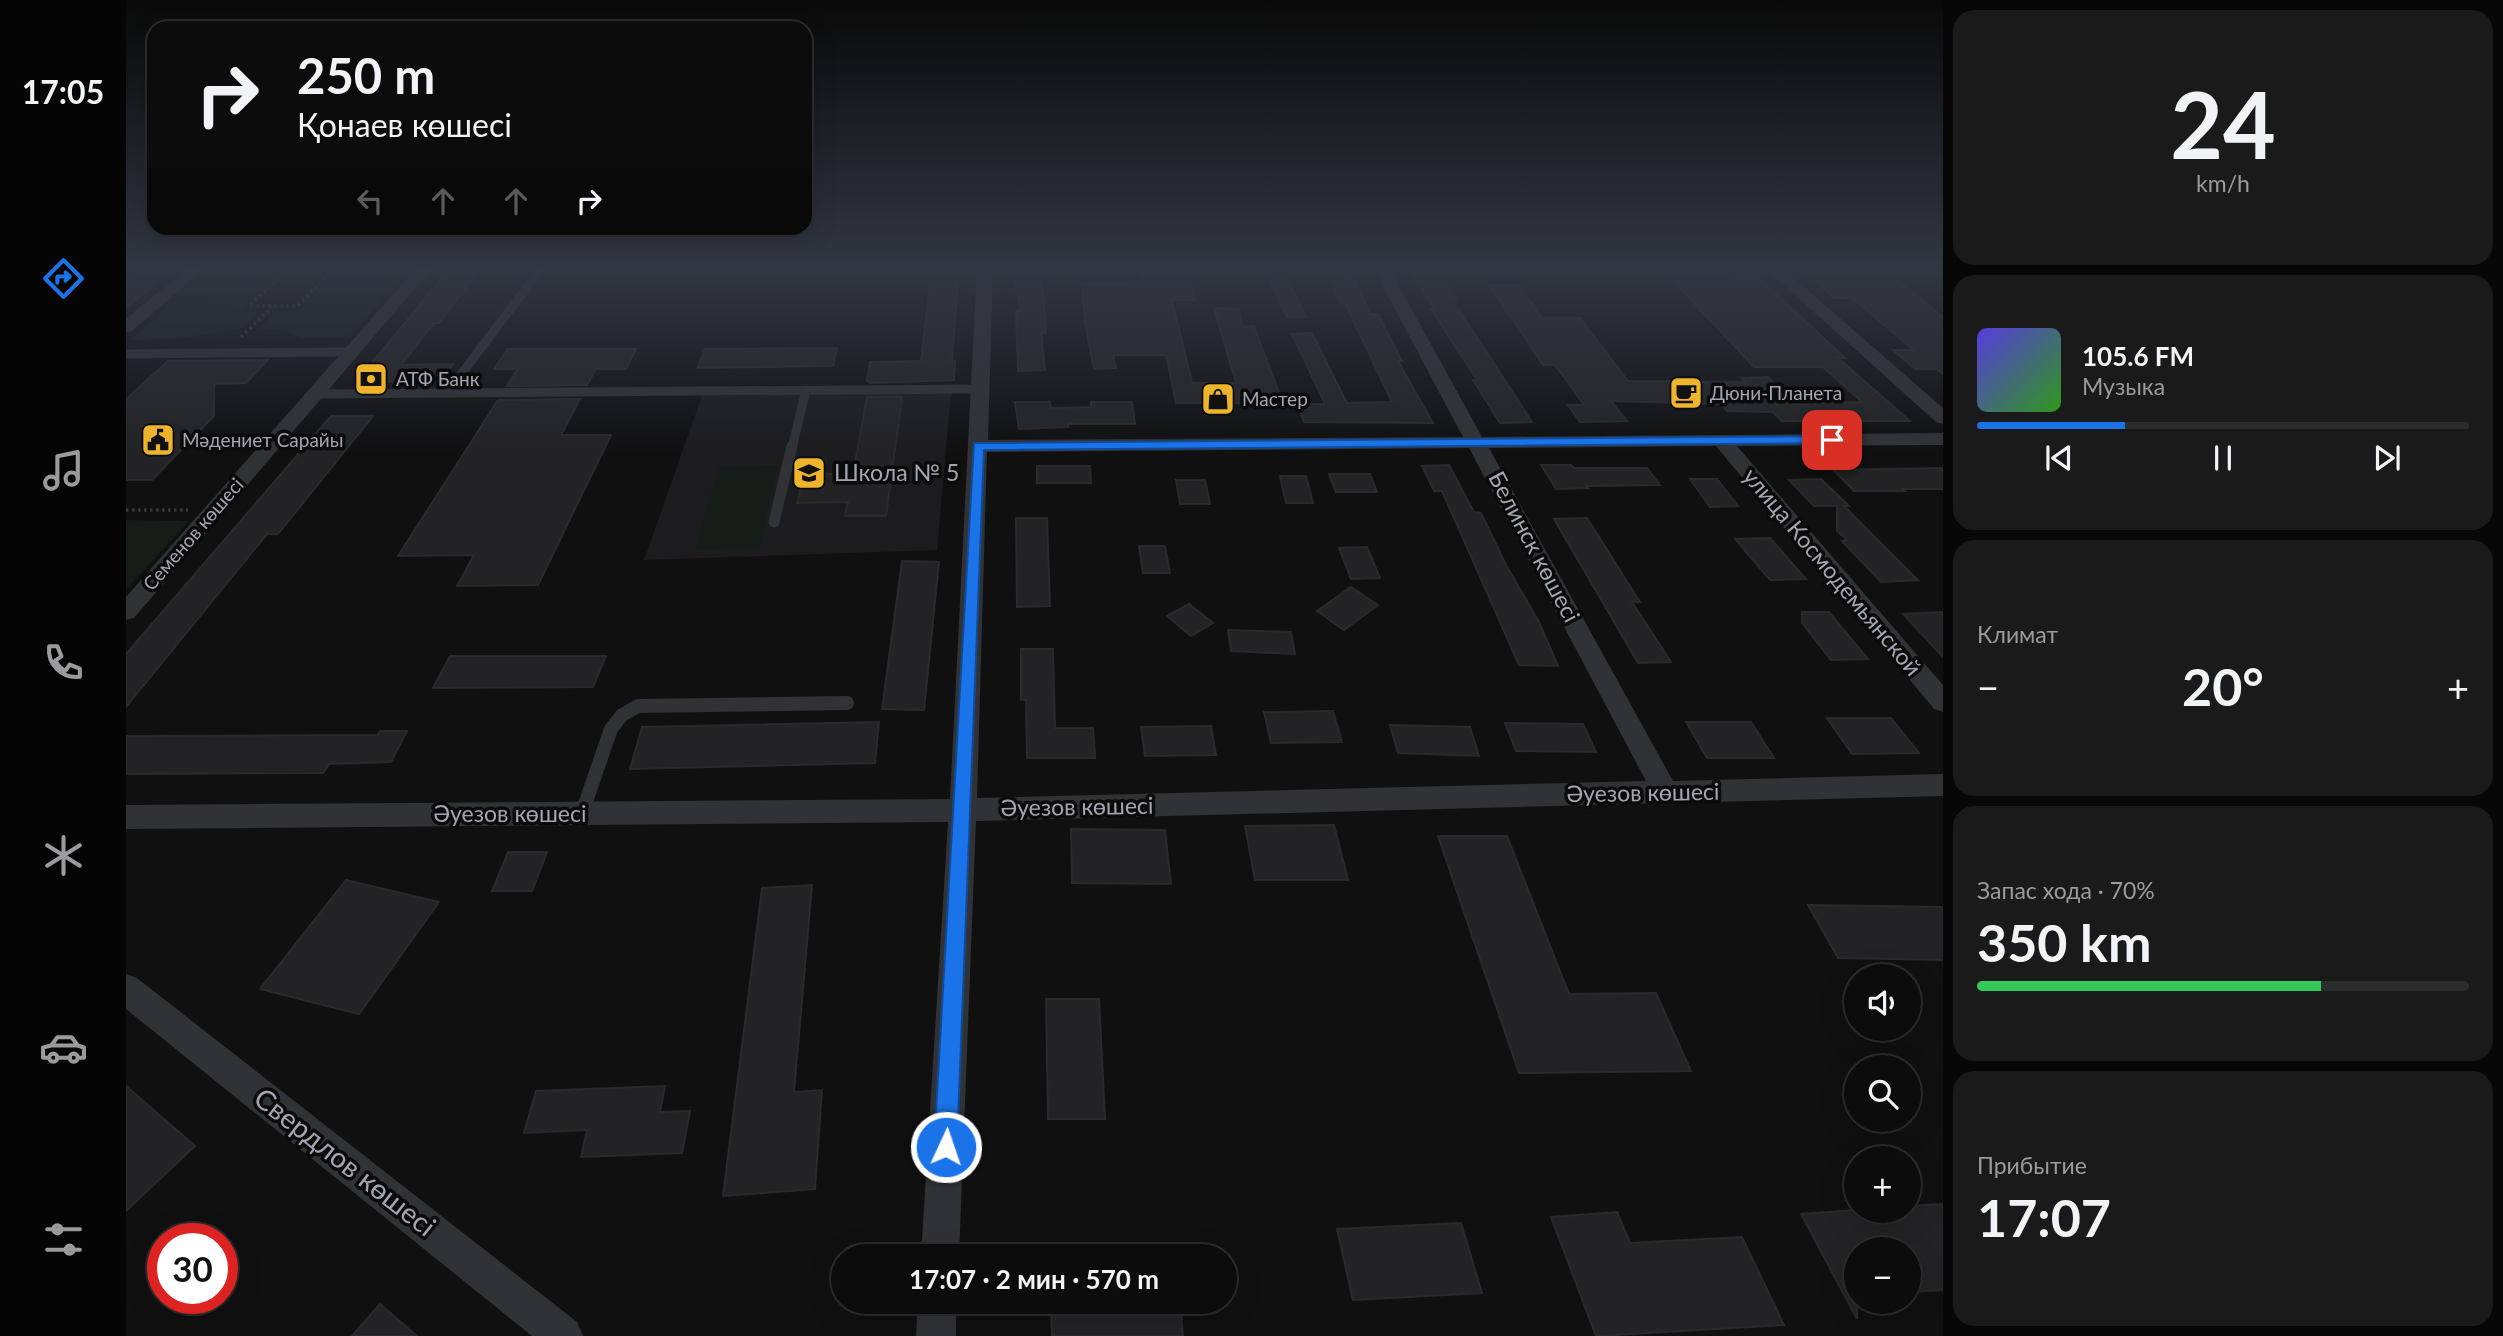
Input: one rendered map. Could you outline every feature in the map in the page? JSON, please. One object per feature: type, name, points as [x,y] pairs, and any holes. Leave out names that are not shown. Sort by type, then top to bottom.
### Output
[{"type":"street","name":"Семенов көшесі","points":[[126,612],[372,328]]},
{"type":"street","points":[[941,1244],[963,810],[983,328]]},
{"type":"street","name":"Белинск көшесі","points":[[1415,328],[1665,792]]},
{"type":"street","points":[[1842,328],[1943,418]]},
{"type":"street","points":[[978,446],[1943,439]]},
{"type":"street","name":"улица Космодемьянской","points":[[1722,441],[1943,702]]},
{"type":"street","name":"Әуезов көшесі","points":[[126,817],[963,810],[1943,786]]},
{"type":"street","name":"Свердлов көшесі","points":[[126,989],[563,1336]]},
{"type":"street","points":[[936,1336],[937,1314]]},
{"type":"lane","points":[[447,393],[496,328]]},
{"type":"lane","points":[[126,354],[351,352]]},
{"type":"lane","points":[[314,394],[981,389]]},
{"type":"lane","points":[[774,522],[806,390]]},
{"type":"lane","points":[[582,813],[611,729],[622,715],[638,706],[847,703]]},
{"type":"path","points":[[223,353],[249,328]]},
{"type":"path","points":[[126,510],[213,510]]},
{"type":"shaded area","points":[[144,328],[241,328],[178,339],[130,340]]},
{"type":"shaded area","points":[[262,328],[357,328],[349,338],[301,338],[284,331]]},
{"type":"shaded area","name":"Школа № 5","points":[[951,393],[937,550],[644,560],[702,396]]},
{"type":"shaded area","points":[[778,466],[759,548],[695,549],[719,467]]},
{"type":"shaded area","points":[[126,520],[189,521],[126,590]]},
{"type":"building","points":[[400,328],[430,328],[401,365],[453,364],[440,381],[356,382]]},
{"type":"building","points":[[925,328],[954,328],[952,361],[955,361],[954,380],[867,381],[870,362],[921,361]]},
{"type":"building","points":[[1017,328],[1046,328],[1046,333],[1041,333],[1045,370],[1018,371]]},
{"type":"building","points":[[1086,328],[1179,328],[1192,383],[1236,383],[1220,328],[1255,328],[1283,403],[1176,403],[1166,355],[1113,355],[1116,368],[1094,369]]},
{"type":"building","points":[[1357,328],[1385,328],[1402,361],[1398,361],[1433,423],[1304,422],[1298,404],[1325,404],[1292,334],[1312,333],[1347,403],[1392,402]]},
{"type":"building","points":[[1444,328],[1471,328],[1532,422],[1500,423],[1473,380],[1477,380]]},
{"type":"building","points":[[1518,328],[1588,328],[1628,381],[1745,382],[1741,378],[1768,377],[1794,404],[1862,402],[1823,367],[1754,367],[1718,328],[1813,328],[1845,358],[1838,358],[1910,421],[1782,421],[1773,412],[1727,411],[1721,404],[1611,401],[1627,421],[1580,422],[1568,405],[1584,405],[1555,365],[1543,365]]},
{"type":"building","points":[[1888,328],[1943,328],[1943,374],[1937,369],[1915,369],[1893,350],[1914,350]]},
{"type":"building","points":[[837,348],[833,366],[698,368],[705,349]]},
{"type":"building","points":[[508,349],[636,349],[626,369],[596,369],[587,385],[507,386],[518,369],[494,369]]},
{"type":"building","name":"Мәдениет Сарайы","points":[[268,360],[246,383],[214,384],[214,416],[152,480],[126,480],[126,399],[168,361]]},
{"type":"building","points":[[867,397],[902,397],[886,516],[845,516],[848,502],[797,503],[804,474],[853,474]]},
{"type":"building","points":[[580,399],[561,435],[611,435],[538,585],[457,586],[474,555],[398,556],[498,400]]},
{"type":"building","points":[[1015,402],[1050,402],[1051,408],[1091,407],[1091,402],[1132,402],[1135,424],[1068,424],[1068,427],[1019,429]]},
{"type":"building","points":[[331,416],[373,416],[278,534],[267,534],[126,707],[126,654]]},
{"type":"building","points":[[1449,465],[1474,512],[1481,513],[1506,565],[1539,622],[1558,666],[1519,665],[1442,491],[1434,491],[1422,466]]},
{"type":"building","points":[[1541,465],[1647,468],[1660,485],[1556,489]]},
{"type":"building","points":[[1037,466],[1090,466],[1091,483],[1037,483]]},
{"type":"building","points":[[1943,468],[1943,489],[1903,489],[1905,491],[1854,491],[1833,470]]},
{"type":"building","points":[[1329,474],[1370,474],[1377,492],[1336,492]]},
{"type":"building","points":[[1280,476],[1306,476],[1313,503],[1286,503]]},
{"type":"building","points":[[1690,479],[1717,479],[1738,506],[1710,507]]},
{"type":"building","points":[[1821,479],[1849,506],[1844,506],[1918,580],[1881,582],[1842,541],[1847,540],[1837,531],[1837,506],[1814,506],[1789,480]]},
{"type":"building","points":[[1176,480],[1205,480],[1210,504],[1180,504]]},
{"type":"building","points":[[1016,518],[1047,518],[1050,606],[1017,607]]},
{"type":"building","points":[[1587,518],[1640,602],[1632,602],[1671,662],[1638,663],[1554,519]]},
{"type":"building","points":[[1770,538],[1806,579],[1770,580],[1735,539]]},
{"type":"building","points":[[1139,546],[1165,546],[1170,573],[1143,573]]},
{"type":"building","points":[[1367,547],[1380,578],[1351,579],[1339,548]]},
{"type":"building","points":[[902,561],[939,562],[924,710],[882,709]]},
{"type":"building","points":[[1351,587],[1378,605],[1344,630],[1317,611]]},
{"type":"building","points":[[1189,604],[1213,623],[1191,636],[1167,616]]},
{"type":"building","points":[[1802,612],[1829,612],[1868,659],[1831,660],[1802,623]]},
{"type":"building","points":[[1943,612],[1943,657],[1903,614]]},
{"type":"building","points":[[1228,630],[1291,632],[1295,654],[1231,651]]},
{"type":"building","points":[[1021,649],[1053,649],[1055,728],[1093,728],[1095,758],[1027,758],[1026,700],[1021,700]]},
{"type":"building","points":[[450,656],[606,656],[593,687],[433,688]]},
{"type":"building","points":[[1333,711],[1342,742],[1271,743],[1264,712]]},
{"type":"building","points":[[1827,718],[1891,718],[1919,753],[1852,754]]},
{"type":"building","points":[[879,722],[875,763],[630,769],[642,727]]},
{"type":"building","points":[[1686,722],[1751,722],[1774,758],[1707,758]]},
{"type":"building","points":[[1505,723],[1583,724],[1596,752],[1516,751]]},
{"type":"building","points":[[1390,725],[1470,727],[1479,756],[1398,753]]},
{"type":"building","points":[[1211,726],[1216,755],[1145,756],[1141,727]]},
{"type":"building","points":[[380,731],[407,731],[391,762],[329,764],[323,773],[126,774],[126,736],[378,735]]},
{"type":"building","points":[[1334,825],[1348,880],[1255,880],[1245,826]]},
{"type":"building","points":[[1071,829],[1165,830],[1171,884],[1072,883]]},
{"type":"building","points":[[1438,836],[1507,836],[1569,994],[1656,993],[1691,1071],[1519,1073]]},
{"type":"building","points":[[508,852],[547,852],[532,891],[492,891]]},
{"type":"building","points":[[346,880],[439,902],[359,1014],[260,989]]},
{"type":"building","points":[[812,885],[794,1092],[822,1090],[815,1189],[723,1196],[762,888]]},
{"type":"building","points":[[1808,905],[1943,907],[1943,960],[1838,958]]},
{"type":"building","points":[[1046,999],[1099,999],[1105,1119],[1048,1119]]},
{"type":"building","points":[[126,1086],[195,1146],[126,1211]]},
{"type":"building","points":[[665,1086],[660,1112],[690,1111],[682,1153],[581,1157],[587,1130],[524,1133],[536,1091]]},
{"type":"building","points":[[1943,1204],[1943,1290],[1921,1291],[1921,1237],[1844,1237],[1844,1295],[1801,1214],[1844,1211],[1844,1223],[1921,1223],[1921,1205]]},
{"type":"building","points":[[1617,1212],[1630,1243],[1742,1237],[1784,1325],[1596,1336],[1551,1217]]},
{"type":"building","points":[[1461,1223],[1482,1293],[1353,1300],[1337,1229]]},
{"type":"building","points":[[380,1304],[417,1336],[352,1336]]},
{"type":"building","points":[[1051,1314],[1181,1314],[1183,1336],[1052,1336]]},
{"type":"place","name":"АТФ Банк","points":[[371,379]]},
{"type":"place","name":"Дюни-Планета","points":[[1686,393]]},
{"type":"place","name":"Мастер","points":[[1218,399]]},
{"type":"place","name":"Мәдениет Сарайы","points":[[158,440]]},
{"type":"place","name":"Школа № 5","points":[[809,473]]},
{"type":"route","points":[[946,1147],[978,446],[1832,440]]}]
